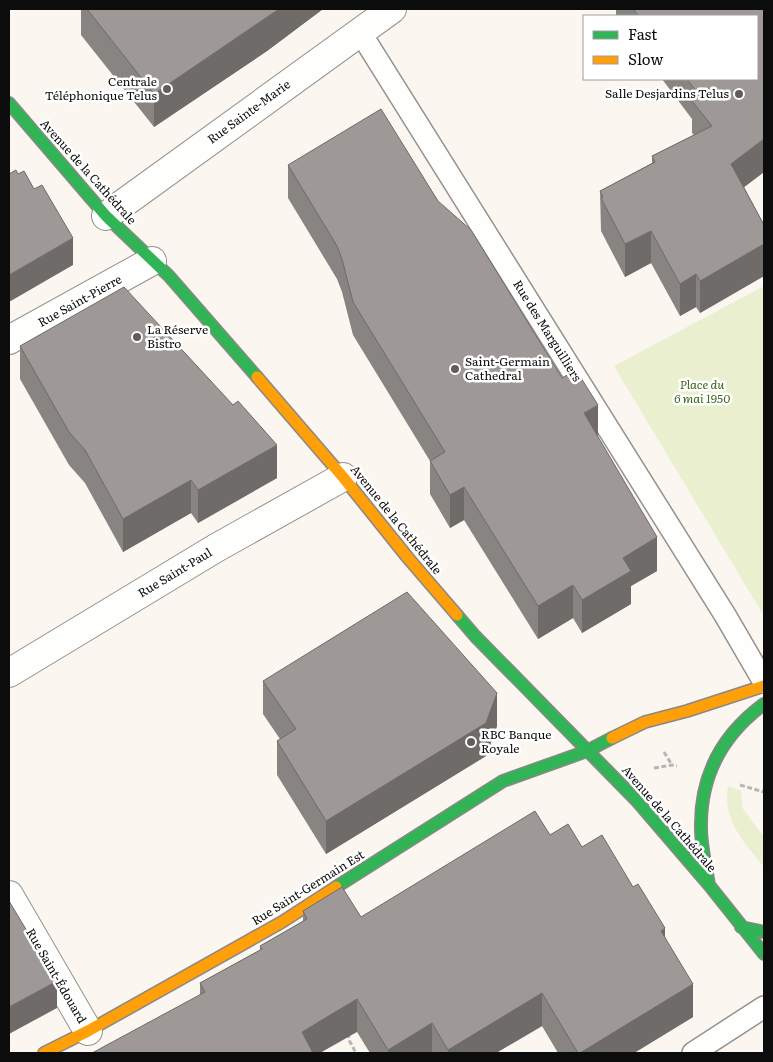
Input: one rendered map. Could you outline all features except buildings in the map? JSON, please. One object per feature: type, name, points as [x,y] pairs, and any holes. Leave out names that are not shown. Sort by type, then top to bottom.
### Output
[{"type":"street","name":"Rue Sainte-Marie","points":[[106,216],[392,9]]},
{"type":"street","name":"Avenue de la Cathédrale","points":[[9,103],[106,216],[169,276],[343,477],[408,558],[475,636],[636,800],[709,885],[764,954]]},
{"type":"street","name":"Rue Saint-Pierre","points":[[9,340],[152,261]]},
{"type":"street","name":"Rue Saint-Paul","points":[[9,673],[216,548],[343,477]]},
{"type":"street","name":"Rue Saint-Germain Est","points":[[44,1053],[88,1031],[282,922],[504,781],[588,751],[645,722],[687,711],[764,684]]},
{"type":"street","points":[[709,885],[701,828],[703,793],[708,773],[719,751],[734,729],[764,704]]},
{"type":"street","name":"Rue Saint-Édouard","points":[[9,894],[88,1031]]},
{"type":"street","points":[[742,927],[764,932]]},
{"type":"lane","name":"Rue des Marguilliers","points":[[360,32],[724,615],[764,684]]},
{"type":"lane","points":[[693,1053],[764,1007]]},
{"type":"path","points":[[348,1032],[349,1040],[356,1053]]},
{"type":"green space","name":"Place du 6 mai 1950","points":[[764,286],[764,616],[614,366]]},
{"type":"green space","points":[[728,786],[741,791],[743,809],[764,837],[764,867],[742,839],[731,820],[727,798]]},
{"type":"traffic: fast","points":[[9,103],[106,216],[169,276],[257,377]]},
{"type":"traffic: fast","points":[[457,615],[475,636],[636,800],[709,885],[764,954]]},
{"type":"traffic: fast","points":[[709,885],[701,828],[702,809],[709,774],[725,743],[736,729],[764,704]]},
{"type":"traffic: fast","points":[[336,887],[503,781],[587,751],[612,738]]},
{"type":"traffic: fast","points":[[741,927],[764,932]]},
{"type":"traffic: slow","points":[[257,377],[343,477],[457,615]]},
{"type":"traffic: slow","points":[[612,738],[645,722],[687,711],[764,686]]},
{"type":"traffic: slow","points":[[44,1053],[88,1031],[282,922],[336,887]]},
{"type":"place","name":"Centrale Téléphonique Telus","points":[[167,89]]},
{"type":"place","name":"Salle Desjardins Telus","points":[[739,94]]},
{"type":"place","name":"La Réserve Bistro","points":[[137,337]]},
{"type":"place","name":"Saint-Germain Cathedral","points":[[455,369]]},
{"type":"place","name":"RBC Banque Royale","points":[[471,742]]}]
